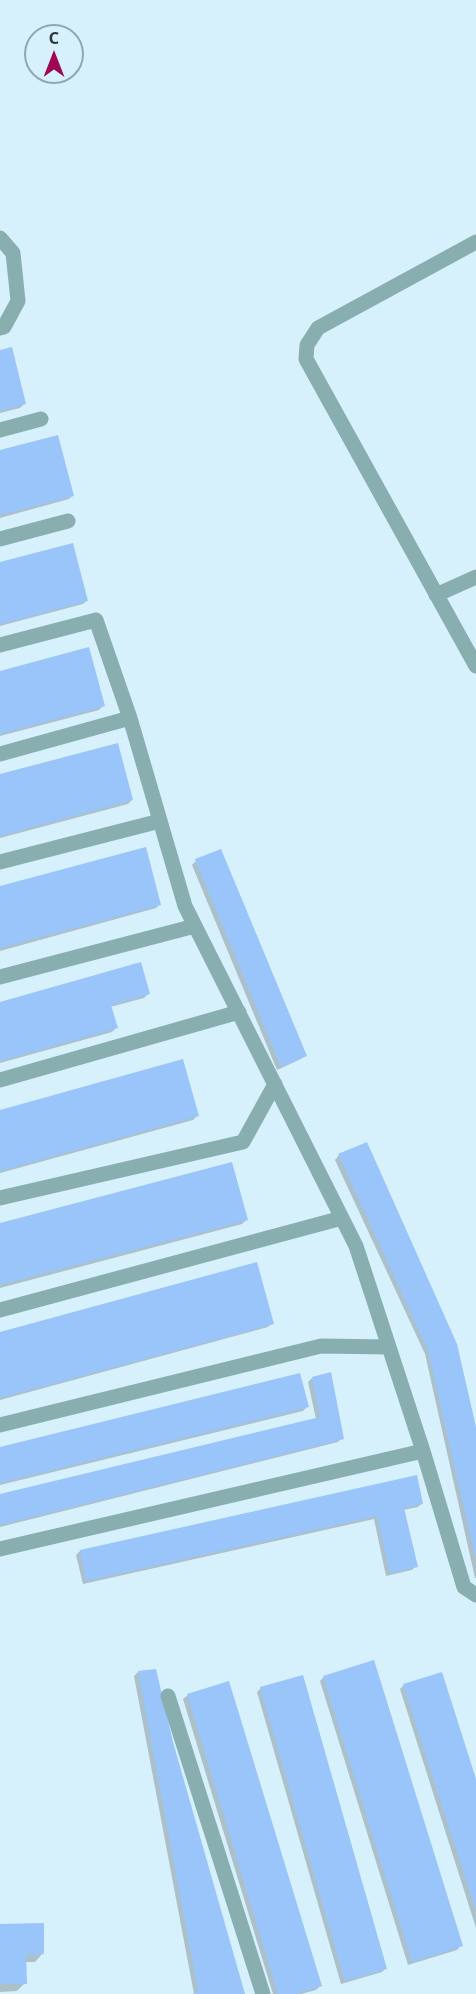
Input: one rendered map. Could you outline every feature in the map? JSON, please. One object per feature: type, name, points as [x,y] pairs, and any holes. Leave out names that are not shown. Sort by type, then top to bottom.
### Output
[{"type":"lane","points":[[0,238],[13,253],[18,302],[4,327],[0,328]]},
{"type":"lane","points":[[476,242],[318,328],[307,345],[306,359],[476,666]]},
{"type":"lane","points":[[0,430],[41,419]]},
{"type":"lane","points":[[0,539],[68,521]]},
{"type":"lane","points":[[436,595],[476,577]]},
{"type":"lane","points":[[0,645],[96,620],[130,718],[185,906],[356,1246],[423,1451],[464,1587],[476,1595]]},
{"type":"lane","points":[[0,754],[130,718]]},
{"type":"lane","points":[[0,862],[160,821]]},
{"type":"lane","points":[[0,977],[195,926]]},
{"type":"lane","points":[[0,1080],[238,1012]]},
{"type":"lane","points":[[0,1198],[243,1142],[275,1084]]},
{"type":"lane","points":[[0,1310],[342,1218]]},
{"type":"lane","points":[[0,1425],[321,1346],[389,1347]]},
{"type":"lane","points":[[0,1549],[423,1451]]},
{"type":"lane","points":[[168,1696],[262,1994]]},
{"type":"building","points":[[12,347],[26,404],[0,411],[0,350]]},
{"type":"building","points":[[58,435],[74,496],[0,515],[0,450]]},
{"type":"building","points":[[73,543],[88,601],[0,624],[0,562]]},
{"type":"building","points":[[89,647],[105,706],[0,734],[0,671]]},
{"type":"building","points":[[118,743],[133,800],[0,836],[0,774]]},
{"type":"building","points":[[146,847],[161,905],[0,948],[0,886]]},
{"type":"building","points":[[221,849],[307,1056],[281,1067],[195,859]]},
{"type":"building","points":[[141,962],[150,994],[111,1005],[118,1028],[0,1061],[0,1002]]},
{"type":"building","points":[[183,1059],[199,1116],[0,1171],[0,1110]]},
{"type":"building","points":[[367,1142],[457,1344],[476,1427],[476,1560],[428,1350],[338,1154]]},
{"type":"building","points":[[232,1162],[248,1220],[0,1285],[0,1223]]},
{"type":"building","points":[[257,1262],[274,1324],[0,1398],[0,1332]]},
{"type":"building","points":[[331,1372],[344,1439],[0,1525],[0,1494],[320,1417],[312,1377]]},
{"type":"building","points":[[300,1373],[309,1407],[0,1483],[0,1447]]},
{"type":"building","points":[[417,1475],[423,1504],[404,1508],[418,1567],[390,1573],[377,1516],[86,1581],[80,1550]]},
{"type":"building","points":[[374,1660],[463,1946],[412,1962],[323,1676]]},
{"type":"building","points":[[156,1669],[173,1742],[245,1994],[193,1994],[198,1990],[138,1671]]},
{"type":"building","points":[[442,1672],[476,1779],[476,1911],[403,1684]]},
{"type":"building","points":[[303,1675],[387,1969],[345,1981],[260,1687]]},
{"type":"building","points":[[229,1681],[322,1986],[295,1994],[278,1994],[187,1694]]},
{"type":"building","points":[[44,1923],[44,1954],[26,1955],[27,1984],[0,1984],[0,1924]]}]
